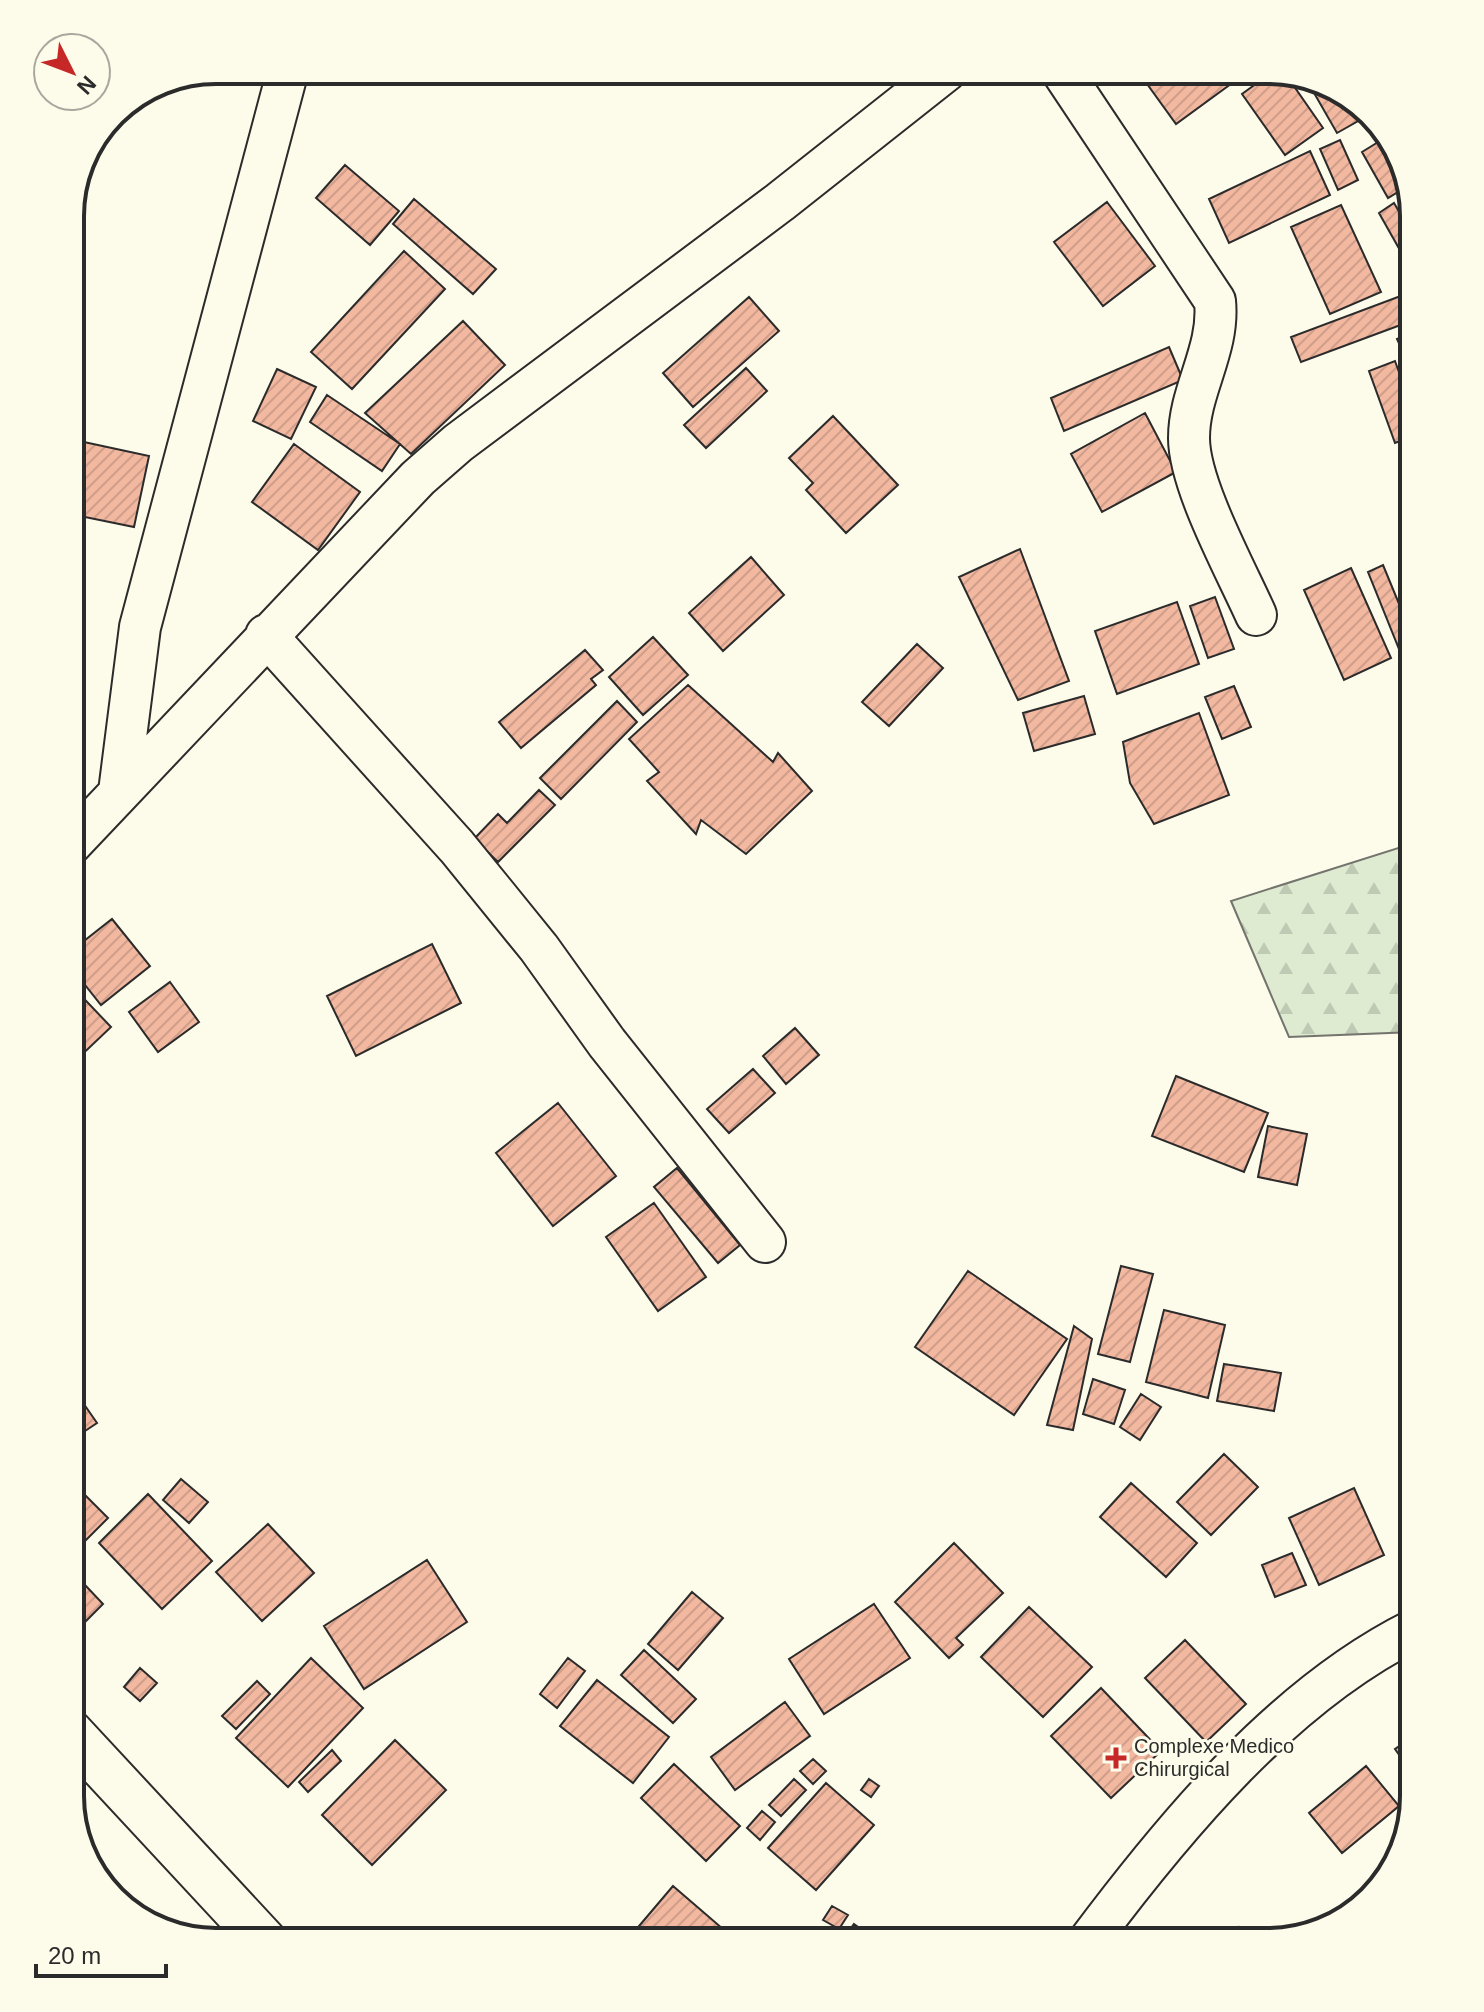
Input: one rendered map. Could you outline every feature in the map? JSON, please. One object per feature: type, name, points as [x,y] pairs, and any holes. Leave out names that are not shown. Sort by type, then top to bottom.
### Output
[{"type":"main road","points":[[84,1747],[252,1928]]},
{"type":"street","points":[[119,792],[140,627],[284,84]]},
{"type":"street","points":[[84,830],[418,478],[458,443],[780,202],[929,84]]},
{"type":"street","points":[[1070,84],[1215,301],[1218,326],[1192,414],[1189,440],[1199,485],[1256,615]]},
{"type":"street","points":[[266,635],[457,847],[539,948],[607,1043],[765,1242]]},
{"type":"street","points":[[1098,1928],[1139,1873],[1261,1740],[1330,1684],[1400,1639]]},
{"type":"green space","points":[[1400,847],[1400,1033],[1289,1037],[1231,901]]},
{"type":"building","points":[[1147,84],[1231,84],[1176,124]]},
{"type":"building","points":[[1256,84],[1295,87],[1323,128],[1285,155],[1242,94]]},
{"type":"building","points":[[1314,92],[1342,106],[1359,121],[1337,133]]},
{"type":"building","points":[[1340,140],[1358,180],[1338,190],[1320,149]]},
{"type":"building","points":[[1377,143],[1390,165],[1398,192],[1388,198],[1362,152]]},
{"type":"building","points":[[1310,151],[1330,195],[1229,243],[1209,199]]},
{"type":"building","points":[[345,165],[399,211],[370,245],[316,198]]},
{"type":"building","points":[[414,199],[496,269],[473,294],[393,224]]},
{"type":"building","points":[[1107,202],[1155,266],[1103,306],[1054,242]]},
{"type":"building","points":[[1394,203],[1400,213],[1400,250],[1379,213]]},
{"type":"building","points":[[1341,205],[1381,292],[1330,314],[1291,227]]},
{"type":"building","points":[[404,251],[445,289],[352,389],[311,352]]},
{"type":"building","points":[[1400,296],[1400,325],[1301,362],[1291,337]]},
{"type":"building","points":[[749,297],[779,331],[693,407],[663,373]]},
{"type":"building","points":[[463,321],[505,365],[411,454],[365,413]]},
{"type":"building","points":[[1169,347],[1183,380],[1064,431],[1051,398]]},
{"type":"building","points":[[1395,361],[1400,375],[1400,441],[1395,443],[1369,371]]},
{"type":"building","points":[[746,368],[767,391],[706,448],[684,425]]},
{"type":"building","points":[[277,369],[316,387],[291,439],[253,421]]},
{"type":"building","points":[[327,395],[400,444],[382,471],[310,422]]},
{"type":"building","points":[[1145,413],[1176,472],[1102,512],[1071,454]]},
{"type":"building","points":[[833,416],[898,485],[846,533],[806,490],[813,483],[789,458]]},
{"type":"building","points":[[84,442],[149,456],[134,527],[84,517]]},
{"type":"building","points":[[294,444],[360,492],[318,550],[252,502]]},
{"type":"building","points":[[1020,549],[1069,681],[1018,700],[959,577]]},
{"type":"building","points":[[751,557],[784,595],[723,651],[689,613]]},
{"type":"building","points":[[1383,565],[1400,606],[1399,649],[1368,572]]},
{"type":"building","points":[[1351,568],[1391,658],[1344,680],[1304,590]]},
{"type":"building","points":[[1215,597],[1234,649],[1208,658],[1190,606]]},
{"type":"building","points":[[1177,602],[1199,664],[1117,694],[1095,631]]},
{"type":"building","points":[[653,637],[688,675],[643,715],[609,677]]},
{"type":"building","points":[[917,644],[943,668],[889,726],[862,702]]},
{"type":"building","points":[[585,650],[603,670],[591,679],[596,685],[521,748],[499,722]]},
{"type":"building","points":[[688,685],[773,762],[778,753],[812,791],[746,854],[701,820],[696,834],[647,781],[659,772],[629,739]]},
{"type":"building","points":[[1234,686],[1251,727],[1222,739],[1205,697]]},
{"type":"building","points":[[1084,696],[1095,734],[1034,751],[1023,713]]},
{"type":"building","points":[[617,701],[637,722],[561,799],[540,778]]},
{"type":"building","points":[[1199,713],[1229,795],[1154,824],[1130,783],[1123,742]]},
{"type":"building","points":[[539,790],[555,805],[498,862],[474,839],[498,814],[507,823]]},
{"type":"building","points":[[112,919],[150,966],[101,1005],[84,984],[84,941]]},
{"type":"building","points":[[432,944],[461,1003],[356,1056],[327,996]]},
{"type":"building","points":[[170,982],[199,1022],[158,1052],[129,1012]]},
{"type":"building","points":[[84,999],[111,1027],[84,1053]]},
{"type":"building","points":[[795,1028],[819,1055],[786,1084],[763,1056]]},
{"type":"building","points":[[753,1069],[775,1093],[729,1133],[707,1109]]},
{"type":"building","points":[[1176,1076],[1268,1113],[1244,1172],[1152,1136]]},
{"type":"building","points":[[558,1103],[616,1176],[553,1226],[496,1153]]},
{"type":"building","points":[[1268,1126],[1307,1134],[1297,1185],[1258,1177]]},
{"type":"building","points":[[677,1168],[740,1245],[718,1263],[654,1187]]},
{"type":"building","points":[[654,1203],[706,1277],[658,1311],[606,1237]]},
{"type":"building","points":[[1121,1266],[1153,1274],[1130,1362],[1098,1354]]},
{"type":"building","points":[[968,1271],[1067,1339],[1014,1415],[915,1347]]},
{"type":"building","points":[[1164,1310],[1225,1325],[1208,1398],[1146,1382]]},
{"type":"building","points":[[1074,1326],[1092,1339],[1073,1430],[1047,1425]]},
{"type":"building","points":[[1224,1364],[1281,1373],[1274,1411],[1217,1401]]},
{"type":"building","points":[[1093,1379],[1125,1390],[1114,1424],[1083,1414]]},
{"type":"building","points":[[1141,1394],[1161,1407],[1140,1440],[1120,1427]]},
{"type":"building","points":[[84,1404],[97,1423],[84,1432]]},
{"type":"building","points":[[1224,1454],[1258,1487],[1211,1535],[1177,1502]]},
{"type":"building","points":[[181,1479],[208,1502],[189,1523],[163,1500]]},
{"type":"building","points":[[1131,1483],[1197,1543],[1166,1577],[1100,1517]]},
{"type":"building","points":[[1354,1488],[1384,1555],[1319,1585],[1289,1518]]},
{"type":"building","points":[[84,1494],[108,1518],[84,1542]]},
{"type":"building","points":[[148,1494],[212,1561],[162,1609],[99,1543]]},
{"type":"building","points":[[268,1524],[314,1573],[262,1621],[216,1572]]},
{"type":"building","points":[[954,1543],[1003,1593],[956,1638],[963,1645],[949,1658],[895,1602]]},
{"type":"building","points":[[1292,1553],[1306,1585],[1275,1597],[1262,1565]]},
{"type":"building","points":[[427,1560],[467,1622],[364,1689],[324,1626]]},
{"type":"building","points":[[84,1586],[103,1604],[84,1623]]},
{"type":"building","points":[[692,1592],[723,1618],[678,1670],[648,1644]]},
{"type":"building","points":[[874,1604],[910,1658],[824,1714],[789,1659]]},
{"type":"building","points":[[1029,1607],[1092,1667],[1043,1717],[981,1657]]},
{"type":"building","points":[[1185,1640],[1246,1704],[1206,1742],[1145,1678]]},
{"type":"building","points":[[644,1650],[696,1699],[673,1723],[621,1675]]},
{"type":"building","points":[[311,1658],[363,1708],[288,1787],[236,1738]]},
{"type":"building","points":[[568,1658],[585,1671],[557,1708],[540,1694]]},
{"type":"building","points":[[140,1668],[157,1683],[140,1701],[124,1687]]},
{"type":"building","points":[[597,1680],[669,1737],[633,1783],[560,1726]]},
{"type":"building","points":[[257,1681],[270,1694],[236,1729],[222,1716]]},
{"type":"building","points":[[1101,1688],[1161,1751],[1111,1798],[1051,1736]]},
{"type":"building","points":[[785,1702],[810,1736],[735,1790],[711,1757]]},
{"type":"building","points":[[395,1740],[446,1790],[372,1865],[322,1815]]},
{"type":"building","points":[[332,1750],[341,1761],[308,1792],[299,1782]]},
{"type":"building","points":[[813,1759],[826,1771],[813,1784],[800,1771]]},
{"type":"building","points":[[674,1764],[740,1826],[706,1861],[641,1798]]},
{"type":"building","points":[[1366,1766],[1399,1806],[1342,1853],[1309,1813]]},
{"type":"building","points":[[794,1779],[806,1790],[781,1816],[769,1805]]},
{"type":"building","points":[[869,1779],[879,1786],[871,1797],[861,1790]]},
{"type":"building","points":[[826,1783],[874,1825],[816,1890],[768,1848]]},
{"type":"building","points":[[762,1811],[775,1822],[760,1840],[747,1828]]},
{"type":"building","points":[[673,1886],[722,1928],[637,1928]]},
{"type":"building","points":[[832,1906],[848,1915],[840,1928],[823,1920]]},
{"type":"place","name":"Complexe Medico Chirurgical","points":[[1116,1758]]}]
